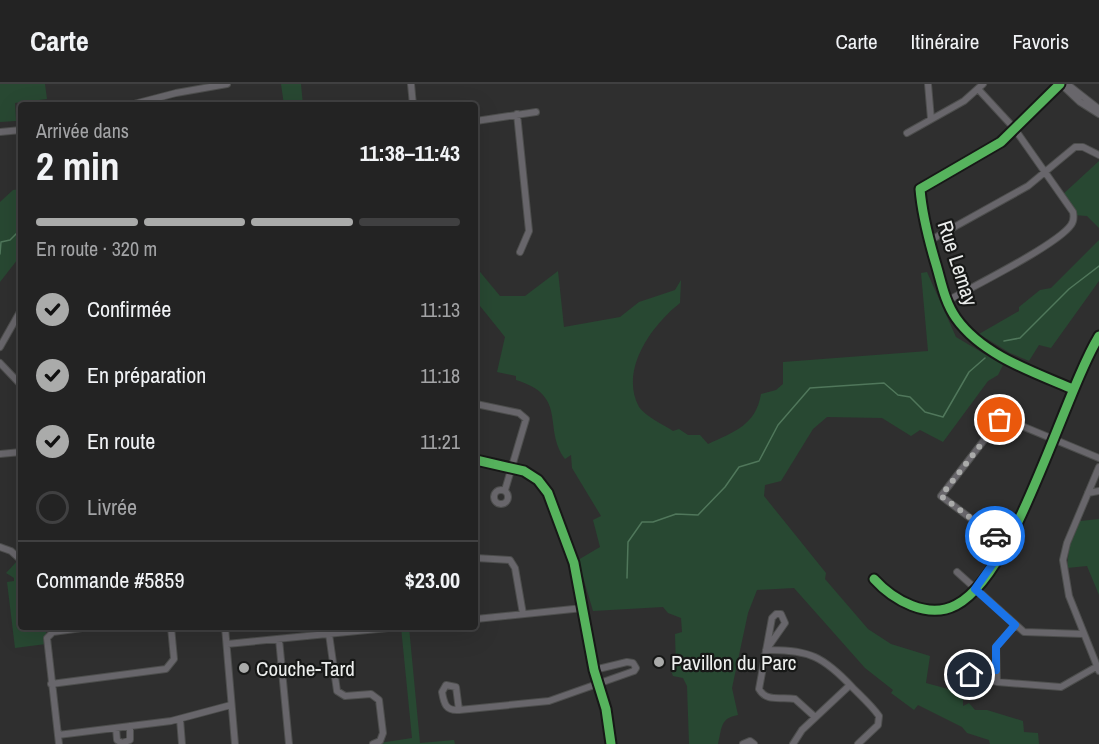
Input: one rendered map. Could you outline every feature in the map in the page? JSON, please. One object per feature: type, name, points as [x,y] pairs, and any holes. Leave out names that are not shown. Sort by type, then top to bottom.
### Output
[{"type":"street","points":[[142,102],[226,84]]},
{"type":"street","points":[[411,84],[413,102]]},
{"type":"street","points":[[928,84],[932,119]]},
{"type":"street","points":[[1014,128],[1061,84],[1080,102],[1099,114]]},
{"type":"street","points":[[1067,84],[1099,109]]},
{"type":"street","points":[[907,133],[964,101],[981,86],[1014,128],[1072,212],[1070,226],[1038,250],[947,301]]},
{"type":"street","points":[[478,121],[536,112]]},
{"type":"street","points":[[517,114],[529,231],[520,252]]},
{"type":"street","name":"Rue Lemay","points":[[1014,128],[996,146],[920,189],[929,241],[947,301],[967,330],[1000,355],[1024,369],[1074,389]]},
{"type":"street","points":[[0,132],[18,130]]},
{"type":"street","points":[[929,241],[1028,186],[1077,146],[1099,155]]},
{"type":"street","points":[[0,347],[18,315]]},
{"type":"street","points":[[874,579],[895,598],[931,610],[956,605],[975,589],[1006,545],[1099,336]]},
{"type":"street","points":[[0,363],[18,382]]},
{"type":"street","points":[[478,404],[519,413],[526,419],[504,490]]},
{"type":"street","points":[[1006,545],[941,496],[1000,420],[1005,419],[1099,458]]},
{"type":"street","points":[[0,454],[18,452]]},
{"type":"street","points":[[478,460],[513,467],[533,476],[548,493],[574,563],[594,670],[606,709],[611,744]]},
{"type":"street","points":[[996,670],[970,664],[966,670],[970,675],[997,682],[1061,687],[1098,669],[1069,596],[1064,560],[1067,543],[1099,467]]},
{"type":"street","points":[[1088,493],[1099,491]]},
{"type":"street","points":[[0,547],[11,551],[18,557]]},
{"type":"street","points":[[478,558],[504,558],[512,562],[523,614]]},
{"type":"street","points":[[957,572],[1015,625],[1028,632],[1083,634]]},
{"type":"street","points":[[478,619],[583,608]]},
{"type":"street","points":[[766,650],[785,623],[781,614],[776,614],[772,618],[758,683],[761,693],[771,698],[795,699],[815,717]]},
{"type":"street","points":[[997,682],[996,647],[1015,625]]},
{"type":"street","points":[[59,744],[46,641],[48,635],[64,630]]},
{"type":"street","points":[[51,684],[166,669],[174,659],[171,630]]},
{"type":"street","points":[[225,630],[235,744]]},
{"type":"street","points":[[227,644],[368,630]]},
{"type":"street","points":[[329,634],[337,691],[345,696],[371,694],[379,700],[383,735],[380,741],[373,744]]},
{"type":"street","points":[[279,639],[289,744]]},
{"type":"street","points":[[766,650],[798,651],[811,654],[834,668],[877,713],[879,719],[876,728],[858,744]]},
{"type":"street","points":[[459,710],[549,700],[634,671],[636,668],[633,663],[627,662],[594,670]]},
{"type":"street","points":[[793,744],[815,717],[850,685]]},
{"type":"street","points":[[58,735],[180,719],[231,705]]},
{"type":"street","points":[[180,719],[182,744]]},
{"type":"street","points":[[116,728],[117,740],[122,743],[130,740],[130,726]]},
{"type":"street","points":[[743,744],[750,741],[754,744]]},
{"type":"green space","points":[[0,84],[45,84],[47,99],[15,103],[16,121],[0,122]]},
{"type":"green space","points":[[281,84],[301,84],[303,102],[284,102]]},
{"type":"green space","points":[[1099,161],[1099,228],[1087,216],[1073,215],[1061,196]]},
{"type":"green space","points":[[18,189],[18,259],[0,282],[0,202],[13,190]]},
{"type":"green space","points":[[1099,240],[1099,281],[1051,348],[1039,345],[1029,361],[1010,353],[979,334],[1019,311],[1019,307],[1040,290],[1051,288]]},
{"type":"green space","points":[[478,269],[500,296],[525,296],[558,271],[564,327],[620,317],[639,302],[675,290],[681,280],[680,303],[659,323],[642,349],[633,378],[634,393],[639,407],[650,417],[673,431],[679,429],[688,435],[700,435],[708,444],[742,426],[754,413],[761,394],[776,390],[783,384],[783,362],[928,351],[921,273],[927,272],[956,337],[1003,365],[998,375],[988,381],[943,442],[920,430],[911,436],[882,418],[827,417],[813,429],[781,481],[765,485],[764,496],[826,573],[825,579],[868,629],[891,644],[930,656],[926,683],[963,693],[963,706],[969,703],[975,710],[987,710],[1023,721],[1024,732],[1038,733],[1039,744],[990,744],[989,740],[967,733],[962,727],[918,705],[914,710],[891,693],[893,690],[865,668],[794,588],[757,590],[748,613],[732,688],[738,715],[725,721],[718,744],[689,744],[687,686],[683,678],[673,676],[671,671],[676,667],[675,634],[682,632],[681,618],[668,613],[663,607],[593,611],[578,560],[600,547],[593,520],[601,516],[572,468],[571,455],[565,459],[558,447],[552,414],[543,395],[516,380],[516,376],[497,372],[505,337],[478,303]]},
{"type":"green space","points":[[1099,519],[1099,595],[1087,566],[1067,568],[1069,547],[1080,521]]},
{"type":"green space","points":[[18,560],[18,630],[46,630],[46,644],[15,648],[7,582],[14,581],[14,578],[6,573]]},
{"type":"green space","points":[[401,630],[409,630],[420,743],[454,740],[455,744],[373,744],[412,738]]},
{"type":"waterway","points":[[0,254],[1,242],[10,240],[18,232]]},
{"type":"waterway","points":[[1004,341],[1020,338],[1069,289],[1099,266]]},
{"type":"waterway","points":[[627,578],[628,542],[642,522],[653,522],[676,514],[698,515],[725,487],[739,467],[759,461],[778,425],[810,388],[884,383],[898,395],[910,397],[925,412],[943,417],[969,372],[985,358]]},
{"type":"cycle path","points":[[1060,84],[1001,142],[920,189],[932,252],[946,298],[956,318],[967,331],[994,352],[1025,369],[1073,389]]},
{"type":"cycle path","points":[[874,579],[891,594],[912,606],[934,610],[956,605],[978,587],[998,559],[1017,523],[1099,336]]},
{"type":"cycle path","points":[[478,460],[524,471],[538,480],[548,493],[574,563],[594,670],[606,709],[611,744]]},
{"type":"way so far","points":[[995,536],[941,496],[1000,420]]},
{"type":"place","name":"Pavillon du Parc","points":[[659,662]]},
{"type":"place","name":"Couche-Tard","points":[[244,668]]},
{"type":"route","points":[[970,675],[966,668],[970,664],[996,670],[996,647],[1015,625],[975,589],[1006,545],[995,536]]}]
